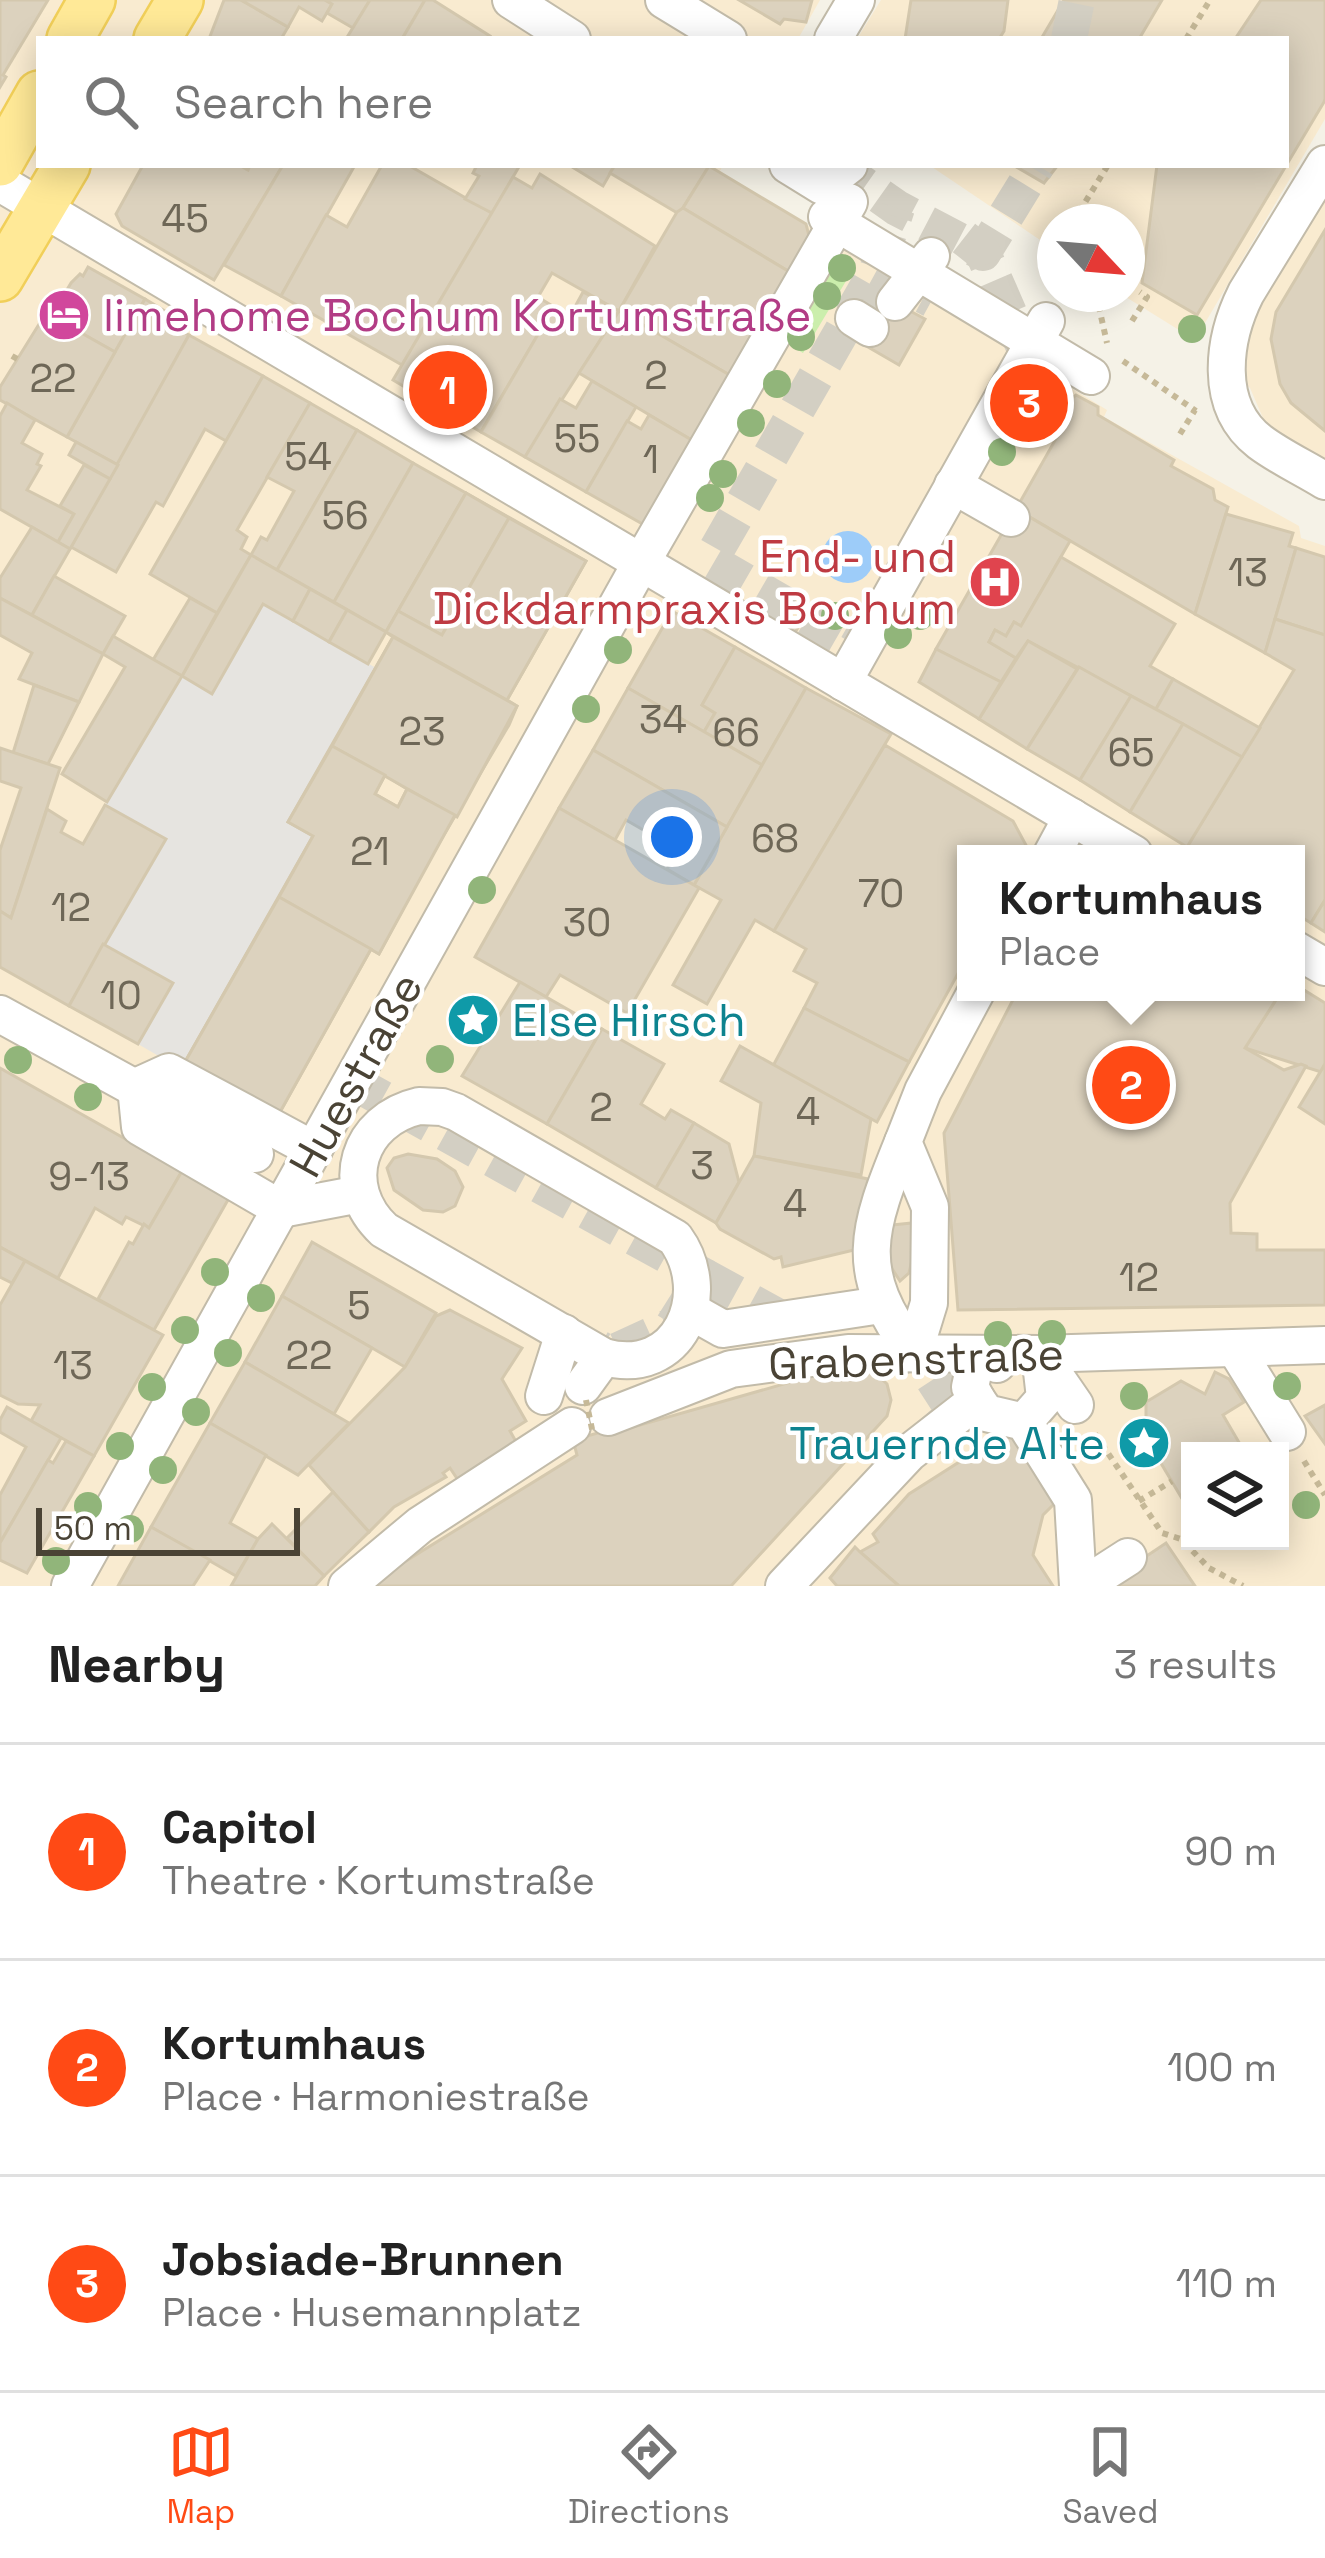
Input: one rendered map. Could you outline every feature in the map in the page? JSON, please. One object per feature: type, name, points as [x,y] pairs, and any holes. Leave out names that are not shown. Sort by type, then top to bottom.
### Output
[{"type":"main road","points":[[72,36],[92,0]]},
{"type":"main road","points":[[159,36],[180,0]]},
{"type":"main road","points":[[0,163],[36,99]]},
{"type":"main road","points":[[0,278],[66,168]]},
{"type":"street","points":[[511,0],[567,36]]},
{"type":"street","points":[[661,0],[690,36]]},
{"type":"street","points":[[661,0],[723,36]]},
{"type":"street","points":[[835,36],[856,0]]},
{"type":"street","points":[[1325,164],[1268,253],[1235,316],[1225,364],[1246,427],[1325,481]]},
{"type":"street","points":[[793,168],[822,186],[845,168]]},
{"type":"street","points":[[0,183],[259,355],[757,626],[1119,845]]},
{"type":"street","name":"Huestraße","points":[[70,1586],[641,562],[841,214],[899,297],[1040,331]]},
{"type":"street","points":[[843,682],[947,508],[1040,331],[1091,376]]},
{"type":"street","points":[[947,508],[1011,518]]},
{"type":"street","points":[[1057,845],[1072,817]]},
{"type":"street","points":[[914,1352],[881,1305],[873,1277],[875,1210],[923,1091],[971,1001]]},
{"type":"street","points":[[0,1014],[255,1154]]},
{"type":"street","points":[[136,1087],[169,1072],[322,1136],[365,1140]]},
{"type":"street","points":[[136,1087],[140,1127],[281,1209],[360,1194]]},
{"type":"street","points":[[442,1107],[456,1112],[675,1238],[692,1266],[691,1311],[676,1336],[635,1360],[590,1402],[564,1334],[403,1243],[374,1220],[360,1194],[358,1162],[365,1140],[386,1120],[409,1108],[442,1107]]},
{"type":"street","points":[[903,1142],[929,1207],[929,1303],[914,1352]]},
{"type":"street","points":[[691,1311],[723,1329],[881,1305]]},
{"type":"street","points":[[564,1334],[590,1402]]},
{"type":"street","name":"Grabenstraße","points":[[347,1586],[420,1526],[590,1402],[753,1364],[821,1360],[848,1353],[914,1352],[991,1361],[1040,1354],[1325,1345]]},
{"type":"street","points":[[1235,1348],[1287,1432]]},
{"type":"street","points":[[1040,1354],[1075,1405]]},
{"type":"street","points":[[1024,1422],[1045,1398],[1040,1354]]},
{"type":"street","points":[[991,1361],[970,1387],[986,1413],[1024,1422],[1072,1500],[1080,1586],[1128,1556]]},
{"type":"street","points":[[784,1586],[909,1453],[977,1400]]},
{"type":"path","points":[[1188,36],[1210,0]]},
{"type":"path","points":[[1084,204],[1106,168]]},
{"type":"path","points":[[1100,312],[1110,352],[1195,410],[1246,427]]},
{"type":"path","points":[[1132,321],[1138,312]]},
{"type":"path","points":[[1180,434],[1195,410]]},
{"type":"path","points":[[1075,1405],[1162,1533],[1181,1539],[1210,1568],[1243,1586]]},
{"type":"path","points":[[1139,1501],[1172,1481]]},
{"type":"shaded area","points":[[0,0],[820,0],[800,36],[36,36],[36,168],[722,168],[1107,410],[1104,417],[1299,526],[1301,538],[1325,546],[1325,1586],[0,1586]]},
{"type":"shaded area","points":[[881,0],[1325,0],[1325,119],[1195,340],[1145,309],[1145,204],[1037,204],[1037,238],[933,168],[1289,168],[1289,36],[859,36]]},
{"type":"shaded area","points":[[1325,182],[1325,461],[1266,425],[1250,388],[1240,378],[1247,294]]},
{"type":"shaded area","points":[[263,604],[376,668],[288,821],[313,836],[181,1069],[138,1044],[172,983],[103,945],[165,839],[105,805],[182,676],[212,693]]},
{"type":"green space","points":[[835,263],[852,271],[803,353],[788,344]]},
{"type":"water","points":[[848,531],[867,538],[874,557],[867,576],[848,583],[829,576],[822,557],[829,538]]},
{"type":"building","points":[[0,0],[48,0],[0,87]]},
{"type":"building","points":[[224,0],[241,0],[288,27],[283,36],[210,36]]},
{"type":"building","points":[[241,0],[325,0],[332,4],[322,21],[299,7],[288,27]]},
{"type":"building","points":[[325,0],[370,0],[353,28],[327,13],[332,4]]},
{"type":"building","points":[[370,0],[425,0],[404,36],[348,36]]},
{"type":"building","points":[[425,0],[433,0],[490,36],[404,36]]},
{"type":"building","points":[[739,0],[812,0],[806,22],[784,19],[780,24]]},
{"type":"building","points":[[911,0],[1008,0],[1001,36],[905,36]]},
{"type":"building","points":[[1064,0],[1162,0],[1141,36],[1043,36]]},
{"type":"building","points":[[1261,0],[1325,0],[1325,99],[1289,161],[1289,36],[1237,36]]},
{"type":"building","points":[[141,168],[281,168],[214,280],[122,226],[116,214]]},
{"type":"building","points":[[281,168],[353,168],[281,296],[224,265]]},
{"type":"building","points":[[380,168],[413,168],[492,213],[402,365],[281,296],[326,215],[347,227]]},
{"type":"building","points":[[476,168],[518,168],[492,213],[465,199],[479,176],[473,173]]},
{"type":"building","points":[[574,168],[613,168],[603,186]]},
{"type":"building","points":[[613,168],[708,168],[679,214],[610,173]]},
{"type":"building","points":[[708,168],[712,168],[806,224],[811,244],[793,274],[683,208]]},
{"type":"building","points":[[1018,168],[1056,168],[1044,183]]},
{"type":"building","points":[[1157,168],[1285,168],[1197,315],[1145,285]]},
{"type":"building","points":[[540,174],[655,246],[619,311],[552,273],[538,297],[554,307],[481,432],[393,380],[513,177],[532,188]]},
{"type":"building","points":[[683,208],[793,274],[733,377],[619,311]]},
{"type":"building","points":[[1325,230],[1325,431],[1291,403],[1280,384],[1271,339],[1276,312]]},
{"type":"building","points":[[88,267],[145,299],[115,352],[49,315],[58,298]]},
{"type":"building","points":[[583,292],[619,311],[525,457],[481,432],[554,307],[570,316]]},
{"type":"building","points":[[886,298],[925,319],[899,365],[861,343]]},
{"type":"building","points":[[145,299],[175,317],[170,325],[189,335],[118,465],[67,437]]},
{"type":"building","points":[[619,311],[733,377],[695,442],[579,373]]},
{"type":"building","points":[[46,313],[115,352],[67,437],[0,400],[0,387]]},
{"type":"building","points":[[189,335],[263,376],[226,441],[205,429],[163,506],[156,502],[116,572],[71,547]]},
{"type":"building","points":[[263,376],[310,403],[237,530],[247,537],[241,549],[251,555],[217,613],[150,574]]},
{"type":"building","points":[[592,381],[636,407],[586,492],[525,457],[560,399],[576,408]]},
{"type":"building","points":[[1076,395],[1098,407],[1098,415],[1174,460],[1171,466],[1213,489],[1215,500],[1228,507],[1195,614],[1016,509],[1057,437],[1049,421],[1061,399]]},
{"type":"building","points":[[7,403],[35,420],[22,443],[42,454],[37,464],[41,466],[27,490],[74,514],[58,542],[0,509],[0,416]]},
{"type":"building","points":[[310,403],[357,430],[277,570],[251,555],[261,537],[267,540],[294,491],[267,477]]},
{"type":"building","points":[[649,415],[695,442],[646,526],[586,492],[627,421],[641,429]]},
{"type":"building","points":[[357,430],[413,463],[334,602],[277,570]]},
{"type":"building","points":[[76,442],[118,465],[110,479],[69,455]]},
{"type":"building","points":[[413,463],[466,493],[386,632],[334,602]]},
{"type":"building","points":[[84,465],[110,479],[70,549],[58,542],[74,514],[60,506]]},
{"type":"building","points":[[466,493],[586,561],[507,700],[517,706],[509,725],[379,954],[371,949],[275,1121],[181,1069],[313,836],[288,822],[393,637],[386,632]],"holes":[[[385,775],[407,789],[398,807],[375,794]]]},
{"type":"building","points":[[466,493],[509,518],[442,635],[398,611]]},
{"type":"building","points":[[1016,509],[1070,541],[1021,626],[1014,622],[1006,636],[995,630],[989,642],[1016,658],[1001,682],[936,649]]},
{"type":"building","points":[[1226,514],[1293,533],[1289,546],[1296,548],[1265,653],[1195,614]]},
{"type":"building","points":[[509,518],[586,561],[507,700],[386,632],[398,611],[442,635]]},
{"type":"building","points":[[32,527],[70,549],[32,615],[0,598],[0,578]]},
{"type":"building","points":[[1296,548],[1325,557],[1325,635],[1275,619]]},
{"type":"building","points":[[251,555],[310,589],[293,621],[263,604],[212,694],[182,676]]},
{"type":"building","points":[[1061,557],[1175,624],[1150,666],[1173,679],[1156,709],[1028,641],[1016,658],[989,642],[995,630],[1006,636],[1014,622],[1021,626]]},
{"type":"building","points":[[54,576],[125,616],[103,654],[32,615]]},
{"type":"building","points":[[310,589],[347,610],[329,642],[293,621]]},
{"type":"building","points":[[0,598],[103,654],[79,702],[19,679],[32,653],[0,635]]},
{"type":"building","points":[[190,598],[217,613],[182,676],[153,660]]},
{"type":"building","points":[[759,603],[799,626],[790,641],[751,618]]},
{"type":"building","points":[[347,610],[386,632],[368,664],[329,642]]},
{"type":"building","points":[[672,611],[735,647],[702,705],[715,713],[704,732],[628,688]]},
{"type":"building","points":[[1275,619],[1325,635],[1325,900],[1311,923],[1305,919],[1305,845],[1188,845],[1294,670],[1265,653]]},
{"type":"building","points":[[113,636],[182,676],[107,802],[62,774],[125,667],[103,654]]},
{"type":"building","points":[[393,637],[517,706],[457,817],[332,746]]},
{"type":"building","points":[[1028,641],[1077,669],[1027,749],[979,719]]},
{"type":"building","points":[[735,647],[806,688],[762,765],[704,732],[715,713],[702,705]]},
{"type":"building","points":[[936,649],[1001,682],[979,719],[919,682]]},
{"type":"building","points":[[1079,667],[1131,696],[1080,780],[1027,749]]},
{"type":"building","points":[[1173,679],[1260,728],[1242,757],[1156,709]]},
{"type":"building","points":[[34,685],[79,702],[48,764],[13,753]]},
{"type":"building","points":[[628,688],[762,765],[727,827],[593,750]]},
{"type":"building","points":[[806,688],[891,734],[774,931],[755,920],[707,1004],[673,985],[721,900],[694,885]]},
{"type":"building","points":[[1131,696],[1183,724],[1130,812],[1080,780]]},
{"type":"building","points":[[1183,724],[1242,757],[1188,845],[1130,812]]},
{"type":"building","points":[[885,745],[1013,821],[1026,845],[957,845],[957,975],[909,1062],[804,1008],[817,983],[794,971],[806,949],[774,931]]},
{"type":"building","points":[[332,746],[385,775],[375,794],[398,807],[407,789],[455,815],[379,954],[279,897],[313,836],[288,822]]},
{"type":"building","points":[[0,748],[60,768],[11,918],[0,911],[0,850],[21,788],[0,781]]},
{"type":"building","points":[[593,750],[727,827],[694,885],[667,869],[678,850],[626,820],[615,840],[559,808]]},
{"type":"building","points":[[105,805],[166,839],[69,1006],[0,967],[0,911],[11,918],[47,809],[66,821],[61,832],[83,844]]},
{"type":"building","points":[[559,808],[699,888],[627,1013],[560,975],[546,997],[475,957]]},
{"type":"building","points":[[279,897],[371,949],[275,1121],[181,1069]]},
{"type":"building","points":[[1325,900],[1325,932],[1311,923]]},
{"type":"building","points":[[103,944],[173,983],[138,1044],[69,1006]]},
{"type":"building","points":[[520,982],[602,1029],[547,1124],[462,1076]]},
{"type":"building","points":[[1305,991],[1325,1003],[1321,1072],[1245,1048],[1275,1001],[1305,1001]]},
{"type":"building","points":[[1012,1001],[1275,1001],[1245,1048],[1284,1070],[1306,1066],[1230,1203],[1231,1233],[1257,1234],[1257,1250],[1325,1250],[1325,1305],[958,1310],[944,1133]]},
{"type":"building","points":[[804,1008],[909,1062],[877,1122],[773,1066]]},
{"type":"building","points":[[602,1029],[664,1064],[641,1104],[665,1119],[671,1110],[694,1123],[656,1188],[547,1124]]},
{"type":"building","points":[[740,1046],[871,1119],[861,1175],[754,1156],[761,1103],[721,1081]]},
{"type":"building","points":[[1325,1064],[1325,1124],[1299,1107]]},
{"type":"building","points":[[0,1068],[182,1171],[149,1228],[126,1217],[122,1224],[95,1208],[58,1278],[0,1247]]},
{"type":"building","points":[[694,1123],[729,1144],[739,1182],[716,1223],[656,1188]]},
{"type":"building","points":[[408,1154],[437,1159],[455,1171],[463,1187],[455,1206],[443,1212],[423,1210],[394,1190],[387,1168],[394,1158]]},
{"type":"building","points":[[754,1156],[868,1179],[854,1250],[783,1267],[781,1257],[774,1259],[720,1229],[716,1223]]},
{"type":"building","points":[[182,1171],[229,1198],[154,1330],[98,1299],[129,1242],[133,1244],[144,1224],[149,1228]]},
{"type":"building","points":[[912,1223],[912,1260],[909,1273],[900,1281],[887,1261],[882,1226]]},
{"type":"building","points":[[312,1242],[436,1313],[405,1367],[282,1296]]},
{"type":"building","points":[[0,1247],[25,1261],[12,1283],[0,1277]]},
{"type":"building","points":[[25,1261],[163,1335],[94,1456],[31,1421],[40,1405],[18,1404],[0,1395],[0,1305]]},
{"type":"building","points":[[282,1296],[372,1348],[334,1414],[245,1362]]},
{"type":"building","points":[[450,1310],[522,1348],[502,1379],[526,1421],[510,1431],[519,1447],[460,1483],[450,1468],[443,1473],[446,1477],[394,1507],[369,1532],[309,1465],[405,1367],[436,1316]]},
{"type":"building","points":[[245,1362],[349,1423],[298,1475],[210,1423]]},
{"type":"building","points":[[850,1365],[871,1369],[887,1384],[891,1400],[887,1416],[731,1586],[373,1586],[385,1574],[577,1455],[573,1440]]},
{"type":"building","points":[[1215,1372],[1229,1379],[1244,1402],[1223,1415],[1239,1442],[1181,1442],[1181,1497],[1146,1438],[1146,1402],[1181,1381],[1205,1394]]},
{"type":"building","points":[[1325,1405],[1325,1444],[1305,1416]]},
{"type":"building","points":[[7,1407],[61,1438],[0,1543],[0,1495],[26,1447],[0,1432]]},
{"type":"building","points":[[210,1423],[266,1455],[230,1523],[258,1539],[236,1576],[151,1527]]},
{"type":"building","points":[[1008,1431],[1057,1501],[1043,1515],[1033,1555],[1053,1586],[899,1586],[860,1552],[878,1542],[873,1534],[909,1494]]},
{"type":"building","points":[[66,1441],[94,1456],[27,1573],[0,1560],[0,1543],[48,1460],[53,1463]]},
{"type":"building","points":[[333,1492],[369,1532],[324,1576],[287,1538]]},
{"type":"building","points":[[272,1524],[324,1576],[315,1586],[231,1586]]},
{"type":"building","points":[[151,1527],[210,1560],[193,1586],[118,1586]]},
{"type":"building","points":[[1166,1543],[1195,1586],[1102,1586]]},
{"type":"building","points":[[855,1547],[899,1586],[837,1586],[830,1578]]},
{"type":"tunnel","points":[[1070,36],[1077,0]]},
{"type":"tunnel","points":[[840,168],[897,208],[983,253],[1035,168]]},
{"type":"tunnel","points":[[873,618],[857,646],[710,561],[877,270],[897,208]]},
{"type":"tunnel","points":[[964,238],[983,253],[1023,345]]},
{"type":"tunnel","points":[[877,270],[932,300]]},
{"type":"tunnel","points":[[351,1081],[704,1276],[673,1325],[610,1354],[599,1348]]},
{"type":"tunnel","points":[[704,1276],[788,1322],[802,1319]]},
{"type":"tunnel","points":[[904,1334],[955,1413],[932,1433]]},
{"type":"place","name":"limehome Bochum Kortumstraße","points":[[64,315]]},
{"type":"place","name":"Capitol","points":[[448,390]]},
{"type":"place","name":"Jobsiade-Brunnen","points":[[1029,403]]},
{"type":"place","name":"End- und Dickdarmpraxis Bochum","points":[[995,582]]},
{"type":"place","name":"Else Hirsch","points":[[473,1020]]},
{"type":"place","name":"Kortumhaus","points":[[1131,1085]]},
{"type":"place","name":"Trauernde Alte","points":[[1144,1443]]}]
